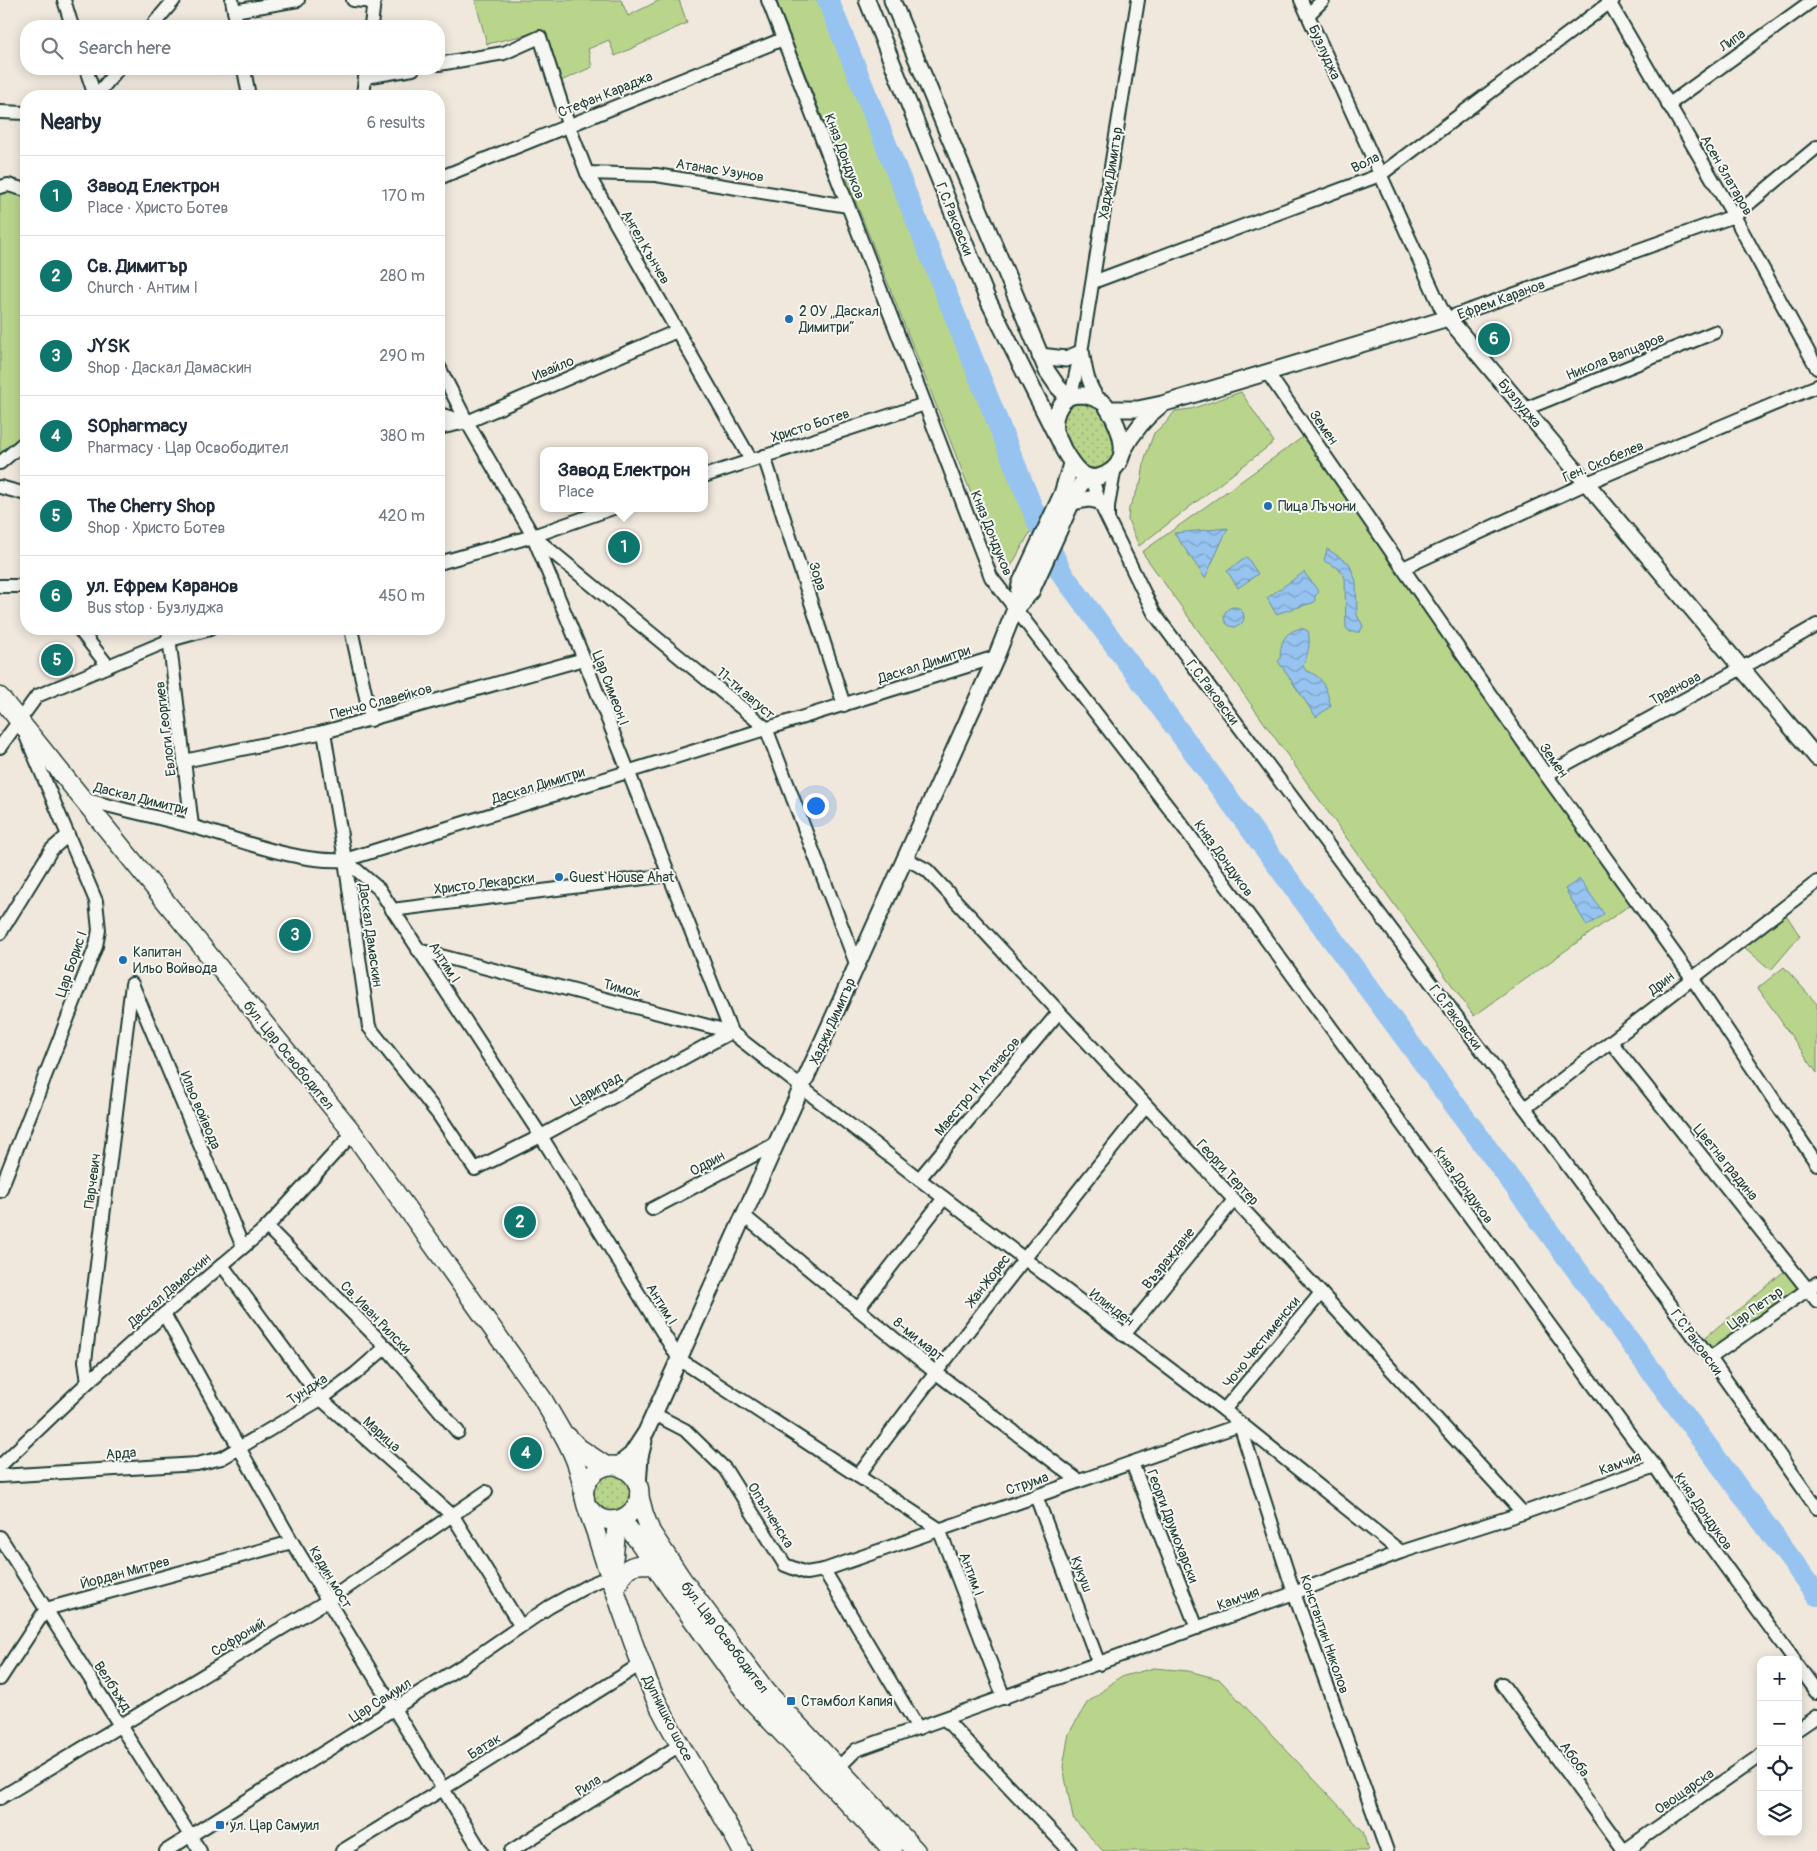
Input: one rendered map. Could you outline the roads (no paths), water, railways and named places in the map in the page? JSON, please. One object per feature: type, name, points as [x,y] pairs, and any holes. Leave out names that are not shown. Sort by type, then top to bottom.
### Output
[{"type":"main road","name":"бул. Цар Освободител","points":[[0,697],[353,1133],[542,1398],[559,1427]]},
{"type":"main road","points":[[559,1427],[579,1448],[611,1466],[629,1471],[639,1490],[633,1511],[619,1520],[601,1518],[586,1503],[585,1487],[592,1474],[611,1466]]},
{"type":"main road","name":"Дупнишко шосе","points":[[559,1427],[578,1469],[586,1503],[612,1583],[641,1664],[658,1704],[680,1745],[728,1822],[742,1851]]},
{"type":"main road","name":"бул. Цар Освободител","points":[[639,1490],[644,1514],[651,1532],[682,1579],[766,1691],[916,1851]]},
{"type":"main road","name":"бул. Цар Освободител","points":[[619,1520],[654,1565],[752,1701],[893,1851]]},
{"type":"main road","points":[[612,1583],[619,1520]]},
{"type":"main road","points":[[612,1583],[632,1565],[641,1563],[654,1565]]},
{"type":"street","points":[[64,0],[70,20]]},
{"type":"street","points":[[157,20],[174,0]]},
{"type":"street","points":[[236,20],[233,6],[298,0]]},
{"type":"street","points":[[353,0],[374,1],[372,20]]},
{"type":"street","name":"Княз Дондуков","points":[[768,0],[926,404],[991,577],[1184,829],[1516,1281],[1655,1466],[1684,1510],[1791,1656]]},
{"type":"street","name":"Г.С.Раковски","points":[[867,0],[987,298],[1055,433]]},
{"type":"street","name":"Г.С.Раковски","points":[[892,0],[1040,356],[1058,387],[1069,397]]},
{"type":"street","name":"Хаджи Димитър","points":[[1082,350],[1138,0]]},
{"type":"street","name":"Бузлуджа","points":[[1302,0],[1441,308],[1817,758]]},
{"type":"street","points":[[1308,14],[1323,0]]},
{"type":"street","name":"Липа","points":[[1668,104],[1813,0]]},
{"type":"street","name":"Вола","points":[[1093,282],[1380,175],[1610,1]]},
{"type":"street","name":"Асен Златаров","points":[[1610,1],[1734,216],[1817,368]]},
{"type":"street","name":"Ангел Кънчев","points":[[445,63],[504,53],[540,37],[568,124],[587,173],[677,330],[758,458]]},
{"type":"street","name":"Стефан Караджа","points":[[445,175],[568,124],[783,39]]},
{"type":"street","points":[[88,75],[94,90]]},
{"type":"street","points":[[101,90],[113,75]]},
{"type":"street","points":[[245,75],[248,90]]},
{"type":"street","points":[[364,90],[365,75]]},
{"type":"street","points":[[0,112],[20,113]]},
{"type":"street","name":"Ефрем Каранов","points":[[1104,405],[1138,409],[1162,404],[1448,318],[1734,216],[1817,147]]},
{"type":"street","name":"Атанас Узунов","points":[[587,173],[656,175],[848,206]]},
{"type":"street","points":[[0,186],[8,185],[20,188]]},
{"type":"street","name":"Ивайло","points":[[445,427],[466,422],[677,330]]},
{"type":"street","name":"Никола Вапцаров","points":[[1525,409],[1715,332]]},
{"type":"street","points":[[1040,356],[1066,359],[1082,350]]},
{"type":"street","points":[[1082,350],[1069,397],[1056,413],[1055,433],[1071,464],[1090,478]]},
{"type":"street","points":[[1082,350],[1086,378],[1092,391],[1104,405],[1118,427],[1123,451]]},
{"type":"street","name":"Земен","points":[[1267,372],[1546,775],[1692,978],[1817,1164]]},
{"type":"street","name":"Цар Симеон I","points":[[445,380],[466,422],[533,536],[584,659],[730,1032]]},
{"type":"street","name":"Ген. Скобелев","points":[[1403,568],[1587,483],[1817,386]]},
{"type":"street","points":[[1069,397],[1084,395],[1104,405]]},
{"type":"street","name":"Христо Ботев","points":[[708,475],[926,404]]},
{"type":"street","points":[[1067,498],[1090,478],[1108,474],[1119,463],[1132,435],[1146,416],[1162,404]]},
{"type":"street","points":[[445,416],[466,422]]},
{"type":"street","points":[[0,463],[20,446]]},
{"type":"street","name":"Зора","points":[[758,458],[844,705]]},
{"type":"street","points":[[1067,498],[1071,464]]},
{"type":"street","points":[[1108,518],[1108,506],[1115,466]]},
{"type":"street","name":"Г.С.Раковски","points":[[1090,478],[1099,501],[1154,613],[1710,1358],[1817,1508]]},
{"type":"street","points":[[0,487],[20,492]]},
{"type":"street","points":[[1067,498],[1099,501]]},
{"type":"street","name":"Хаджи Димитър","points":[[646,1432],[1067,498]]},
{"type":"street","points":[[445,561],[533,536],[602,512]]},
{"type":"street","name":"11-ти август","points":[[533,536],[766,728],[857,966]]},
{"type":"street","points":[[0,586],[20,586]]},
{"type":"street","name":"Траянова","points":[[1546,775],[1817,625]]},
{"type":"street","points":[[84,635],[108,666]]},
{"type":"street","points":[[0,747],[37,696],[108,666],[167,635]]},
{"type":"street","name":"Евлоги Георгиев","points":[[169,635],[192,826]]},
{"type":"street","points":[[351,635],[371,720]]},
{"type":"street","name":"Даскал Димитри","points":[[83,799],[192,826],[282,852],[327,861],[345,860],[996,657]]},
{"type":"street","name":"Пенчо Славейков","points":[[184,761],[324,732],[584,659]]},
{"type":"street","name":"Цар Борис I","points":[[0,1191],[96,946],[99,930],[96,901],[19,720]]},
{"type":"street","name":"Даскал Дамаскин","points":[[324,732],[369,1027],[438,1114],[475,1168]]},
{"type":"street","points":[[0,933],[51,850],[68,836]]},
{"type":"street","name":"Георги Тертер","points":[[905,858],[927,870],[1523,1513]]},
{"type":"street","name":"Антим I","points":[[345,860],[379,889],[541,1136],[679,1359],[939,1530],[1004,1698]]},
{"type":"street","name":"Христо Лекарски","points":[[392,910],[668,875]]},
{"type":"street","name":"Дрин","points":[[1524,1108],[1817,882]]},
{"type":"street","name":"Тимок","points":[[418,950],[730,1032],[801,1089]]},
{"type":"street","name":"Ильо войвода","points":[[132,984],[243,1247]]},
{"type":"street","name":"Парчевич","points":[[88,1382],[85,1361],[132,984]]},
{"type":"street","name":"Маестро Н.Атанасов","points":[[919,1179],[1059,1012]]},
{"type":"street","name":"Цариград","points":[[475,1168],[541,1136],[730,1032]]},
{"type":"street","name":"Цветна градина","points":[[1611,1042],[1813,1286],[1817,1301]]},
{"type":"street","name":"Илинден","points":[[801,1089],[1224,1410],[1240,1425],[1401,1552]]},
{"type":"street","name":"Жан Жорес","points":[[858,1476],[935,1372],[1146,1106]]},
{"type":"street","name":"Даскал Дамаскин","points":[[0,1466],[88,1382],[164,1314],[267,1227],[353,1133]]},
{"type":"street","name":"Одрин","points":[[652,1209],[777,1143]]},
{"type":"street","points":[[858,1309],[944,1198]]},
{"type":"street","name":"Възраждане","points":[[1124,1335],[1234,1200]]},
{"type":"street","name":"8-ми март","points":[[744,1216],[935,1372],[1078,1481]]},
{"type":"street","name":"Св. Иван Рилски","points":[[267,1227],[386,1347],[458,1432]]},
{"type":"street","name":"Марица","points":[[222,1265],[321,1399],[452,1516],[520,1626]]},
{"type":"street","name":"Цар Петър","points":[[1710,1358],[1813,1286]]},
{"type":"street","name":"Чочо Честименски","points":[[1224,1410],[1321,1293]]},
{"type":"street","name":"Кадин мост","points":[[164,1314],[292,1542],[481,1851]]},
{"type":"street","name":"Тунджа","points":[[240,1448],[321,1399],[355,1374],[386,1347]]},
{"type":"street","name":"Опълченска","points":[[654,1414],[685,1430],[725,1469],[785,1565],[806,1573],[824,1570]]},
{"type":"street","name":"Струма","points":[[824,1570],[1240,1425]]},
{"type":"street","name":"Константин Николов","points":[[1240,1425],[1294,1594],[1387,1851]]},
{"type":"street","points":[[611,1466],[631,1455],[646,1432]]},
{"type":"street","points":[[639,1490],[640,1457],[646,1432]]},
{"type":"street","name":"Арда","points":[[0,1476],[197,1464],[222,1458],[240,1448]]},
{"type":"street","name":"Георги Друмохарски","points":[[1132,1463],[1197,1628]]},
{"type":"street","name":"Камчия","points":[[838,1768],[856,1750],[1294,1594],[1401,1552],[1523,1513],[1655,1466]]},
{"type":"street","name":"Софроний","points":[[0,1798],[327,1601],[486,1492]]},
{"type":"street","name":"Кукуш","points":[[1036,1496],[1099,1664]]},
{"type":"street","name":"Велбъжд","points":[[0,1537],[200,1851]]},
{"type":"street","name":"Йордан Митрев","points":[[46,1609],[292,1542]]},
{"type":"street","points":[[824,1570],[918,1728]]},
{"type":"street","name":"Цар Самуил","points":[[166,1851],[470,1662],[549,1607],[589,1585],[612,1583]]},
{"type":"street","points":[[0,1679],[46,1609]]},
{"type":"street","name":"Батак","points":[[342,1851],[641,1664]]},
{"type":"street","points":[[1802,1671],[1817,1692]]},
{"type":"street","name":"Абоба","points":[[1502,1684],[1624,1851]]},
{"type":"street","points":[[1802,1726],[1817,1716]]},
{"type":"street","points":[[945,1719],[1070,1851]]},
{"type":"street","name":"Рила","points":[[511,1851],[680,1745]]},
{"type":"street","name":"Овощарска","points":[[1624,1851],[1757,1758]]},
{"type":"water","points":[[1228,528],[1205,578],[1174,533]]},
{"type":"water","points":[[1327,549],[1349,563],[1356,581],[1357,615],[1363,626],[1360,632],[1350,632],[1346,628],[1345,578],[1338,568],[1324,561]]},
{"type":"water","points":[[1247,557],[1258,574],[1238,588],[1227,571]]},
{"type":"water","points":[[1304,572],[1319,592],[1315,596],[1315,602],[1276,614],[1267,598]]},
{"type":"water","points":[[1234,607],[1241,610],[1244,617],[1241,624],[1234,627],[1227,624],[1224,617],[1227,610]]},
{"type":"water","points":[[1301,628],[1308,631],[1309,640],[1308,653],[1303,666],[1306,671],[1317,676],[1324,684],[1331,706],[1316,717],[1278,661],[1284,639],[1290,632]]},
{"type":"water","points":[[1580,879],[1604,914],[1587,926],[1565,889]]},
{"type":"waterway","points":[[828,0],[1037,520],[1061,572],[1817,1595]]},
{"type":"place","name":"2 ОУ „Даскал Димитри“","points":[[789,319]]},
{"type":"place","name":"ул. Ефрем Каранов","points":[[1494,339]]},
{"type":"place","name":"Пица Лъчони","points":[[1268,506]]},
{"type":"place","name":"Завод Електрон","points":[[624,547]]},
{"type":"place","name":"The Cherry Shop","points":[[57,660]]},
{"type":"place","name":"Guest House Ahat","points":[[559,877]]},
{"type":"place","name":"JYSK","points":[[295,935]]},
{"type":"place","name":"Капитан Ильо Войвода","points":[[123,960]]},
{"type":"place","name":"Св. Димитър","points":[[520,1222]]},
{"type":"place","name":"SOpharmacy","points":[[526,1453]]},
{"type":"place","name":"Стамбол Капия","points":[[791,1701]]},
{"type":"place","name":"ул. Цар Самуил","points":[[220,1825]]}]
